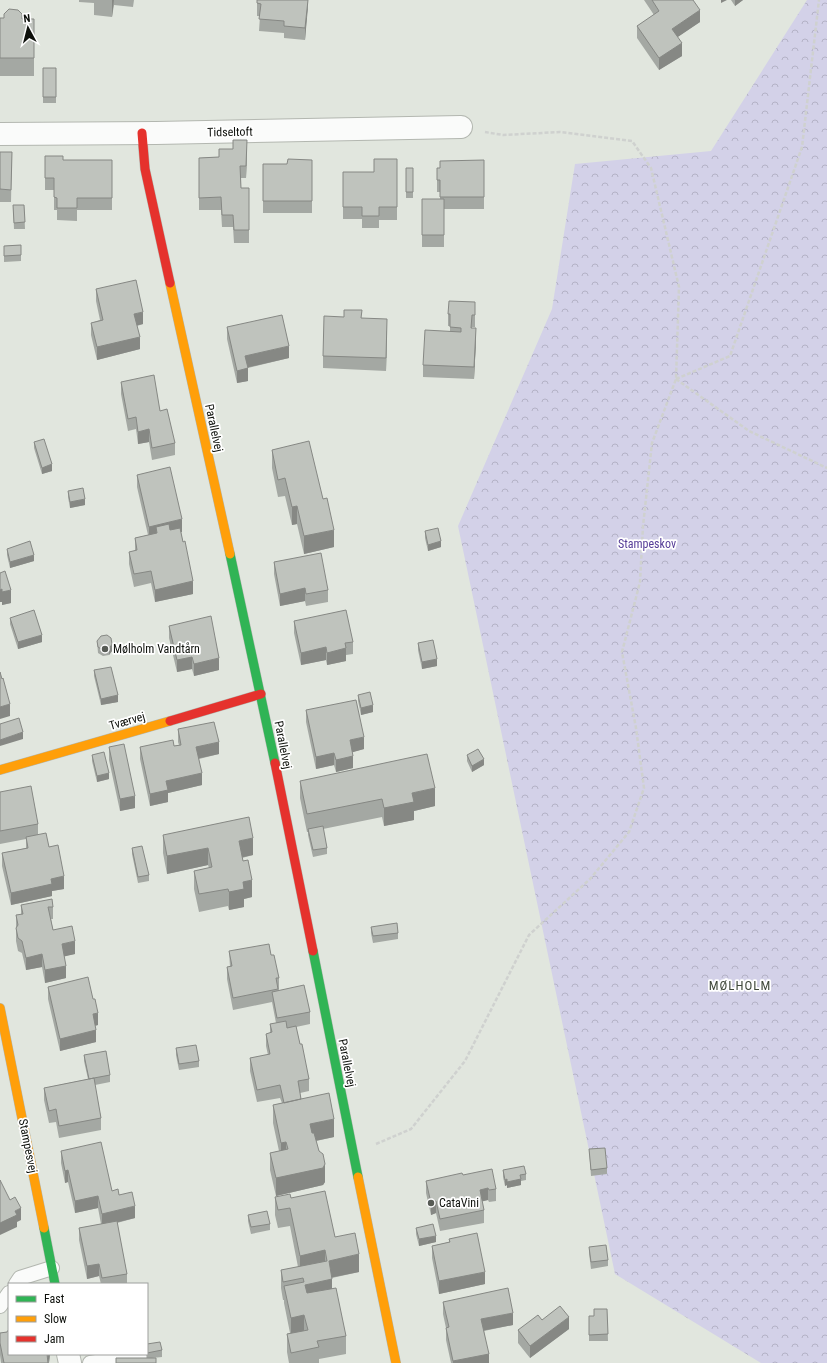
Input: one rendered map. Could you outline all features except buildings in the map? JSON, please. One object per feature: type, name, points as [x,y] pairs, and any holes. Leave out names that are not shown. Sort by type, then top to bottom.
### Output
[{"type":"street","name":"Tidseltoft","points":[[0,134],[461,127]]},
{"type":"street","name":"Parallelvej","points":[[142,133],[145,169],[261,694],[396,1363]]},
{"type":"street","name":"Tværvej","points":[[0,770],[261,694]]},
{"type":"street","name":"Stampesvej","points":[[0,1008],[55,1283]]},
{"type":"lane","points":[[17,1283],[20,1278],[52,1268]]},
{"type":"lane","points":[[0,1306],[8,1294]]},
{"type":"lane","points":[[90,1363],[140,1355]]},
{"type":"path","points":[[676,379],[730,356],[802,147],[819,0]]},
{"type":"path","points":[[354,1154],[411,1128],[465,1061],[529,935],[590,879],[629,832],[644,788],[636,728],[622,652],[640,582],[643,526],[652,443],[676,379],[679,287],[651,168],[632,141],[560,132],[503,135],[461,127]]},
{"type":"path","points":[[676,379],[749,431],[827,468]]},
{"type":"green space","name":"Stampeskov","points":[[807,0],[827,0],[827,1363],[761,1363],[615,1274],[458,526],[552,309],[575,164],[711,151]]},
{"type":"traffic: fast","points":[[230,554],[275,763]]},
{"type":"traffic: fast","points":[[313,951],[358,1177]]},
{"type":"traffic: fast","points":[[44,1228],[55,1283]]},
{"type":"traffic: slow","points":[[170,283],[230,554]]},
{"type":"traffic: slow","points":[[0,770],[170,721]]},
{"type":"traffic: slow","points":[[0,1008],[44,1228]]},
{"type":"traffic: slow","points":[[358,1177],[396,1363]]},
{"type":"traffic: jam","points":[[142,133],[145,169],[170,283]]},
{"type":"traffic: jam","points":[[170,721],[261,694]]},
{"type":"traffic: jam","points":[[275,763],[313,951]]},
{"type":"place","name":"Mølholm Vandtårn","points":[[105,649]]},
{"type":"place","name":"CataVini","points":[[431,1203]]},
{"type":"district","name":"MØLHOLM","points":[[740,985]]}]
